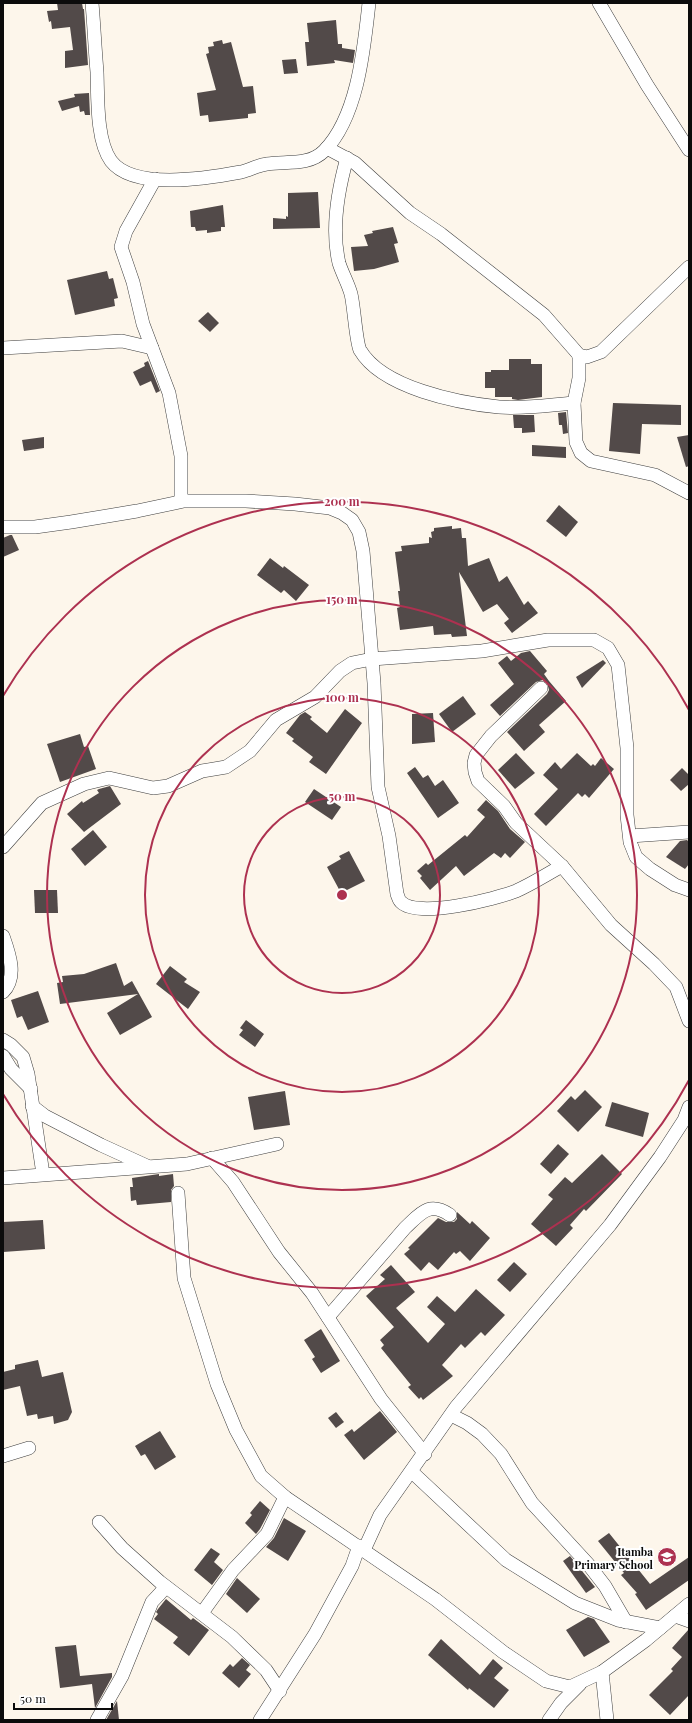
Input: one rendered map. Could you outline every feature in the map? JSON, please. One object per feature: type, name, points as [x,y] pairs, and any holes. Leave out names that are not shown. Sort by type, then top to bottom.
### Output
[{"type":"street","points":[[92,3],[97,112],[103,142],[111,161],[125,172],[140,178],[155,179],[194,178],[243,172],[266,164],[300,162],[314,159],[327,148],[335,138],[343,122],[356,87],[369,3]]},
{"type":"street","points":[[599,3],[647,85],[689,150]]},
{"type":"street","points":[[327,148],[364,170],[410,213],[447,238],[544,315],[579,355],[587,357],[601,352],[689,267]]},
{"type":"street","points":[[346,158],[338,188],[337,238],[339,262],[350,293],[360,349],[373,366],[407,387],[448,398],[500,407],[539,407],[574,403]]},
{"type":"street","points":[[155,179],[126,231],[122,247],[133,282],[143,324],[169,393],[181,456],[181,501]]},
{"type":"street","points":[[3,348],[122,341],[152,348]]},
{"type":"street","points":[[579,355],[579,378],[574,403],[576,442],[581,453],[591,461],[655,475],[689,493]]},
{"type":"street","points":[[3,527],[35,527],[71,522],[136,511],[181,501],[246,501],[316,506],[330,508],[342,513],[352,520],[359,532],[363,551],[372,659],[378,787],[389,836],[397,894],[400,902],[409,907],[418,908],[455,907],[516,891],[562,866]]},
{"type":"street","points":[[3,847],[42,803],[84,784],[109,778],[153,788],[168,786],[202,771],[226,767],[250,751],[276,720],[316,697],[340,671],[352,663],[372,659],[475,651],[548,640],[594,640],[608,648],[618,665],[627,748],[628,815],[630,836],[636,856],[650,869],[675,885],[689,890]]},
{"type":"street","points":[[541,688],[491,736],[476,755],[474,764],[478,781],[504,806],[516,823],[562,866],[611,925],[654,964],[676,987],[688,1015]]},
{"type":"street","points":[[630,836],[689,832]]},
{"type":"street","points":[[3,936],[10,959],[11,971],[10,984],[3,992]]},
{"type":"street","points":[[3,1040],[11,1044],[23,1057],[31,1089],[32,1106],[43,1174]]},
{"type":"street","points":[[3,1056],[11,1069],[31,1089]]},
{"type":"street","points":[[32,1106],[45,1116],[101,1145],[148,1166]]},
{"type":"street","points":[[260,1720],[280,1691],[341,1588],[361,1548],[380,1515],[425,1454],[451,1415],[530,1318],[610,1225],[660,1158],[684,1120],[689,1107]]},
{"type":"street","points":[[3,1178],[187,1164],[277,1144]]},
{"type":"street","points":[[212,1158],[233,1182],[279,1252],[328,1317],[382,1399],[425,1454]]},
{"type":"street","points":[[178,1193],[184,1278],[217,1384],[236,1430],[261,1476],[285,1497],[435,1599],[528,1670],[546,1681],[570,1687],[580,1684],[602,1672],[689,1604]]},
{"type":"street","points":[[328,1317],[418,1215],[432,1208],[441,1209],[450,1215]]},
{"type":"street","points":[[451,1415],[467,1423],[482,1434],[501,1454],[532,1503],[588,1564],[606,1586],[626,1622]]},
{"type":"street","points":[[3,1456],[29,1448]]},
{"type":"street","points":[[412,1472],[506,1560],[575,1603],[626,1622],[660,1628]]},
{"type":"street","points":[[202,1613],[233,1570],[267,1534],[285,1497]]},
{"type":"street","points":[[99,1522],[122,1548],[166,1586],[202,1613],[249,1652],[266,1670],[280,1691]]},
{"type":"street","points":[[97,1720],[122,1676],[152,1602],[166,1586]]},
{"type":"street","points":[[675,1616],[689,1621]]},
{"type":"street","points":[[602,1672],[607,1720]]},
{"type":"street","points":[[549,1720],[561,1703],[580,1684]]},
{"type":"building","points":[[57,3],[82,3],[84,9],[88,65],[65,68],[65,51],[73,50],[70,27],[52,29],[47,11],[58,10]]},
{"type":"building","points":[[336,20],[338,44],[342,44],[342,48],[355,50],[353,63],[334,60],[335,63],[307,66],[305,42],[309,42],[307,23]]},
{"type":"building","points":[[222,40],[223,44],[231,42],[243,87],[253,86],[256,113],[248,114],[248,118],[209,122],[208,115],[200,116],[197,93],[216,90],[206,54],[209,53],[208,47],[214,46],[213,42]]},
{"type":"building","points":[[296,59],[298,73],[284,74],[282,60]]},
{"type":"building","points":[[89,93],[90,115],[85,115],[84,111],[80,112],[79,106],[62,111],[58,101],[75,97],[74,94]]},
{"type":"building","points":[[318,192],[320,228],[273,229],[273,218],[286,219],[286,216],[288,217],[288,193]]},
{"type":"building","points":[[223,205],[225,227],[221,227],[221,231],[207,233],[207,230],[196,231],[195,227],[191,227],[190,211]]},
{"type":"building","points":[[393,227],[398,243],[394,244],[399,262],[374,269],[354,271],[351,247],[368,246],[364,235],[373,233],[372,231]]},
{"type":"building","points":[[107,271],[109,279],[113,278],[118,298],[114,299],[115,306],[75,315],[67,280]]},
{"type":"building","points":[[208,312],[219,323],[210,332],[198,321]]},
{"type":"building","points":[[509,359],[531,359],[531,364],[542,364],[542,397],[518,400],[512,399],[512,397],[495,397],[495,388],[485,388],[485,372],[491,372],[491,370],[509,370]]},
{"type":"building","points":[[148,361],[160,391],[156,393],[151,381],[140,386],[133,372],[145,366],[144,363]]},
{"type":"building","points":[[613,403],[681,405],[681,425],[642,424],[640,454],[609,451]]},
{"type":"building","points":[[566,412],[568,433],[563,434],[562,425],[559,425],[558,413]]},
{"type":"building","points":[[513,415],[534,415],[535,432],[522,433],[522,428],[514,428]]},
{"type":"building","points":[[689,435],[689,466],[686,467],[677,437]]},
{"type":"building","points":[[44,437],[44,448],[24,451],[22,440]]},
{"type":"building","points":[[532,445],[566,447],[566,458],[532,456]]},
{"type":"building","points":[[559,505],[578,522],[566,537],[546,521]]},
{"type":"building","points":[[452,526],[452,529],[461,528],[462,538],[466,538],[468,566],[489,558],[499,582],[507,576],[524,605],[528,601],[538,613],[512,633],[504,623],[509,619],[497,604],[483,612],[459,572],[467,636],[452,637],[451,634],[434,635],[433,626],[400,630],[397,608],[400,607],[398,591],[400,591],[395,552],[402,551],[401,546],[429,543],[429,537],[432,538],[431,532],[434,531],[434,528]]},
{"type":"building","points":[[12,535],[19,550],[3,557],[3,538]]},
{"type":"building","points":[[270,558],[283,568],[284,566],[309,585],[296,601],[284,590],[281,593],[257,575]]},
{"type":"building","points":[[530,651],[547,671],[544,674],[549,681],[566,701],[539,725],[545,732],[524,751],[507,732],[547,694],[549,690],[547,683],[543,680],[536,682],[500,716],[490,705],[514,684],[498,663],[507,656],[511,661],[521,653]]},
{"type":"building","points":[[603,660],[606,663],[582,688],[576,677]]},
{"type":"building","points":[[463,696],[476,714],[452,732],[439,714]]},
{"type":"building","points":[[345,709],[362,723],[326,774],[309,762],[313,757],[292,741],[294,739],[286,733],[300,715],[305,712],[312,717],[310,719],[327,733]]},
{"type":"building","points":[[433,713],[435,742],[412,744],[412,714]]},
{"type":"building","points":[[80,734],[84,747],[88,746],[96,769],[60,782],[47,744]]},
{"type":"building","points":[[516,753],[535,773],[515,789],[498,770]]},
{"type":"building","points":[[577,753],[591,766],[593,764],[595,766],[601,758],[614,769],[589,798],[585,794],[582,797],[578,793],[546,826],[534,814],[558,789],[543,775],[555,762],[561,769]]},
{"type":"building","points":[[415,767],[423,778],[428,775],[435,786],[443,780],[459,803],[438,818],[407,773]]},
{"type":"building","points":[[682,768],[689,775],[689,784],[681,791],[670,780]]},
{"type":"building","points":[[110,786],[121,804],[84,832],[67,814],[82,801],[83,803],[99,793],[97,790]]},
{"type":"building","points":[[314,789],[341,807],[332,820],[305,802]]},
{"type":"building","points":[[486,800],[498,811],[510,829],[525,842],[510,858],[505,853],[501,858],[494,853],[464,876],[456,866],[430,890],[420,878],[422,876],[417,871],[426,863],[428,865],[465,835],[467,837],[485,817],[477,810]]},
{"type":"building","points":[[93,830],[107,847],[85,866],[71,849]]},
{"type":"building","points":[[687,840],[689,842],[689,864],[685,869],[666,857],[680,841]]},
{"type":"building","points":[[349,851],[365,881],[341,893],[327,867],[341,859],[339,856]]},
{"type":"building","points":[[34,890],[57,890],[58,913],[35,913]]},
{"type":"building","points":[[116,963],[124,986],[132,981],[152,1017],[120,1035],[107,1013],[138,994],[60,1004],[57,983],[63,982],[62,976],[84,974]]},
{"type":"building","points":[[170,966],[187,979],[184,982],[200,992],[188,1009],[156,984]]},
{"type":"building","points":[[38,991],[49,1022],[28,1030],[22,1016],[17,1018],[11,1000]]},
{"type":"building","points":[[246,1020],[264,1034],[255,1047],[239,1035],[243,1030],[240,1028]]},
{"type":"building","points":[[585,1090],[602,1107],[578,1132],[557,1111],[571,1096],[575,1100]]},
{"type":"building","points":[[285,1091],[290,1125],[254,1130],[248,1097]]},
{"type":"building","points":[[612,1102],[649,1113],[643,1137],[605,1126]]},
{"type":"building","points":[[558,1144],[569,1154],[551,1174],[540,1164]]},
{"type":"building","points":[[602,1154],[622,1174],[586,1211],[584,1209],[570,1225],[573,1228],[556,1246],[531,1224],[553,1199],[548,1195],[565,1177],[572,1183]]},
{"type":"building","points":[[159,1174],[159,1176],[173,1174],[174,1186],[171,1190],[171,1202],[137,1205],[136,1200],[131,1201],[130,1187],[133,1187],[132,1178]]},
{"type":"building","points":[[457,1212],[470,1224],[472,1221],[490,1238],[470,1261],[460,1251],[456,1254],[454,1252],[438,1270],[429,1262],[421,1271],[404,1254],[410,1249],[408,1248],[438,1218],[446,1222],[454,1222],[457,1219]]},
{"type":"building","points":[[43,1220],[45,1249],[3,1252],[3,1222]]},
{"type":"building","points":[[514,1262],[527,1274],[510,1292],[497,1280]]},
{"type":"building","points":[[391,1265],[415,1292],[396,1308],[428,1343],[445,1324],[427,1307],[437,1296],[455,1312],[476,1289],[505,1315],[485,1336],[481,1332],[465,1348],[461,1344],[442,1365],[453,1376],[423,1400],[421,1397],[419,1399],[408,1387],[411,1385],[381,1348],[384,1345],[380,1340],[394,1327],[366,1296],[385,1279],[380,1275]]},
{"type":"building","points":[[321,1329],[340,1361],[321,1373],[312,1359],[315,1357],[304,1340]]},
{"type":"building","points":[[38,1360],[42,1377],[63,1372],[72,1412],[68,1420],[54,1424],[53,1416],[38,1419],[37,1414],[27,1416],[20,1386],[3,1390],[3,1372],[15,1369],[15,1365]]},
{"type":"building","points":[[380,1411],[397,1432],[364,1460],[344,1435],[352,1429],[354,1432]]},
{"type":"building","points":[[336,1412],[344,1422],[336,1428],[328,1418]]},
{"type":"building","points":[[160,1431],[176,1457],[155,1470],[145,1454],[141,1456],[135,1446]]},
{"type":"building","points":[[260,1501],[270,1510],[256,1534],[245,1523],[252,1515],[250,1513]]},
{"type":"building","points":[[284,1518],[306,1531],[288,1561],[266,1547],[274,1538]]},
{"type":"building","points":[[609,1533],[650,1584],[689,1557],[689,1580],[646,1610],[635,1594],[637,1593],[621,1575],[624,1573],[598,1541]]},
{"type":"building","points":[[211,1548],[220,1554],[214,1562],[223,1570],[212,1585],[194,1570]]},
{"type":"building","points":[[570,1556],[595,1587],[586,1593],[563,1561]]},
{"type":"building","points":[[237,1578],[260,1599],[247,1613],[226,1594]]},
{"type":"building","points":[[166,1599],[191,1620],[193,1618],[209,1630],[189,1656],[173,1643],[178,1637],[154,1619],[158,1614],[156,1612]]},
{"type":"building","points":[[588,1617],[594,1619],[610,1642],[584,1657],[566,1630]]},
{"type":"building","points":[[689,1629],[689,1695],[670,1715],[649,1695],[673,1671],[671,1669],[682,1657],[672,1648]]},
{"type":"building","points":[[441,1639],[480,1675],[493,1659],[503,1668],[494,1678],[509,1690],[494,1708],[469,1688],[468,1690],[428,1655]]},
{"type":"building","points":[[76,1645],[80,1676],[112,1673],[112,1677],[95,1708],[92,1684],[60,1688],[55,1647]]},
{"type":"building","points":[[242,1658],[250,1665],[246,1670],[251,1674],[239,1688],[222,1673],[230,1664],[233,1667]]},
{"type":"building","points":[[117,1701],[119,1720],[106,1720]]},
{"type":"place","name":"Itamba Primary School","points":[[667,1557]]}]
